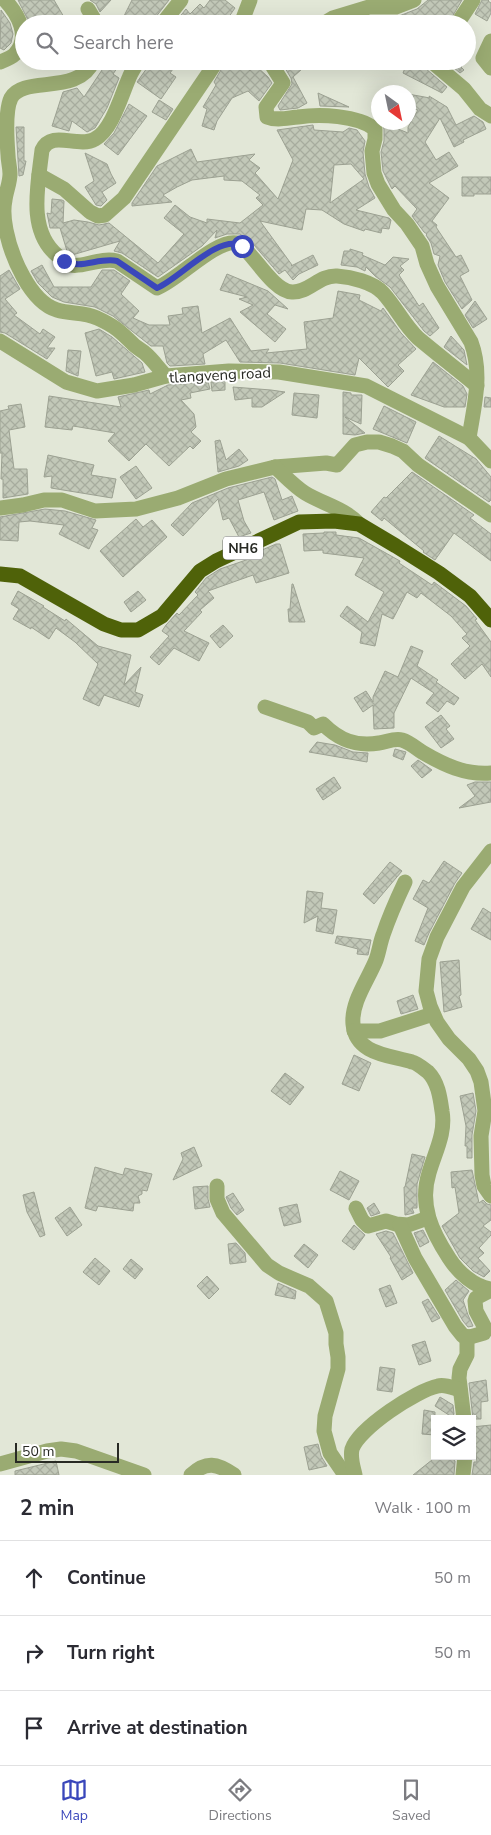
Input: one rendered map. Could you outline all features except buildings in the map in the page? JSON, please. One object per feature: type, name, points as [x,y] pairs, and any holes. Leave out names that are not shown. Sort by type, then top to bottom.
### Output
[{"type":"highway","name":"NH6","points":[[0,574],[20,576],[104,624],[121,630],[138,630],[162,616],[200,571],[237,550],[299,522],[334,521],[360,524],[439,573],[470,596],[491,620]]},
{"type":"street","points":[[5,0],[16,15]]},
{"type":"street","points":[[169,15],[181,0]]},
{"type":"street","points":[[244,15],[250,0]]},
{"type":"street","points":[[343,15],[369,7],[396,7],[414,0]]},
{"type":"street","points":[[463,15],[473,0]]},
{"type":"street","points":[[88,9],[92,15]]},
{"type":"street","points":[[491,41],[483,58],[491,68]]},
{"type":"street","points":[[0,62],[15,54]]},
{"type":"street","points":[[86,70],[70,80],[52,85],[22,89],[12,97],[8,132],[10,173],[4,208],[6,230],[29,288],[36,297],[56,310],[96,317],[122,331],[135,346],[147,354],[166,376]]},
{"type":"street","points":[[133,70],[108,125],[101,136],[92,141],[62,140],[50,141],[44,145],[36,197],[38,219],[46,242],[53,252],[72,265],[103,260],[117,261],[157,288],[213,251],[227,244],[236,243],[242,246],[280,287],[291,293],[304,290],[322,278],[332,276],[364,282],[382,291],[417,336],[478,386]]},
{"type":"street","points":[[39,175],[64,189],[90,212],[98,216],[105,215],[124,198],[211,70]]},
{"type":"street","points":[[275,70],[283,83],[266,107],[267,117],[273,119],[300,116],[341,116],[375,129],[372,151],[374,173],[378,184],[394,210],[408,224],[422,246],[427,264],[437,286],[472,342],[476,357],[478,386],[469,438]]},
{"type":"street","points":[[442,70],[464,89],[480,109],[491,116]]},
{"type":"street","name":"tlangveng road","points":[[0,341],[66,382],[97,391],[134,386],[166,376],[229,371],[279,372],[366,386],[469,438],[491,461]]},
{"type":"street","points":[[0,508],[44,500],[62,500],[95,511],[136,508],[178,498],[226,479],[275,466],[326,463],[337,465],[355,445],[379,442],[403,451],[418,465],[491,515]]},
{"type":"street","points":[[275,466],[304,492],[336,506],[360,524]]},
{"type":"street","points":[[265,707],[308,722],[314,728],[323,724],[348,742],[379,743],[402,740],[440,763],[458,770],[471,773],[491,773]]},
{"type":"street","points":[[491,851],[463,887],[434,944],[429,959],[426,991],[437,1022],[449,1039],[469,1059],[486,1081],[485,1111],[481,1136],[482,1175],[484,1186],[491,1196]]},
{"type":"street","points":[[405,882],[354,1012],[354,1032],[368,1048],[390,1058],[414,1062],[428,1073],[436,1084],[444,1120],[442,1135],[428,1175],[426,1204],[428,1218],[439,1242],[453,1264],[472,1282],[491,1289]]},
{"type":"street","points":[[354,1032],[380,1031],[433,1014]]},
{"type":"street","points":[[217,1186],[217,1199],[223,1212],[267,1265],[278,1273],[309,1286],[326,1301],[336,1333],[338,1369],[325,1416],[324,1431],[330,1453],[345,1475]]},
{"type":"street","points":[[356,1208],[366,1225],[370,1226],[386,1221],[408,1225],[428,1218]]},
{"type":"street","points":[[400,1225],[416,1258],[459,1333],[467,1337],[482,1334],[484,1331],[474,1305],[476,1298],[491,1289]]},
{"type":"street","points":[[463,1415],[460,1390],[460,1369],[467,1355],[467,1337]]},
{"type":"street","points":[[355,1475],[351,1455],[356,1440],[366,1428],[393,1409],[430,1388],[444,1386],[460,1390]]},
{"type":"street","points":[[0,1464],[46,1451],[62,1449],[76,1451],[144,1475]]},
{"type":"street","points":[[463,1475],[465,1460]]},
{"type":"street","points":[[191,1475],[209,1464],[234,1475]]},
{"type":"route","points":[[64,261],[72,265],[81,265],[96,261],[117,261],[157,288],[173,279],[189,266],[227,244],[236,243],[242,246]]}]
